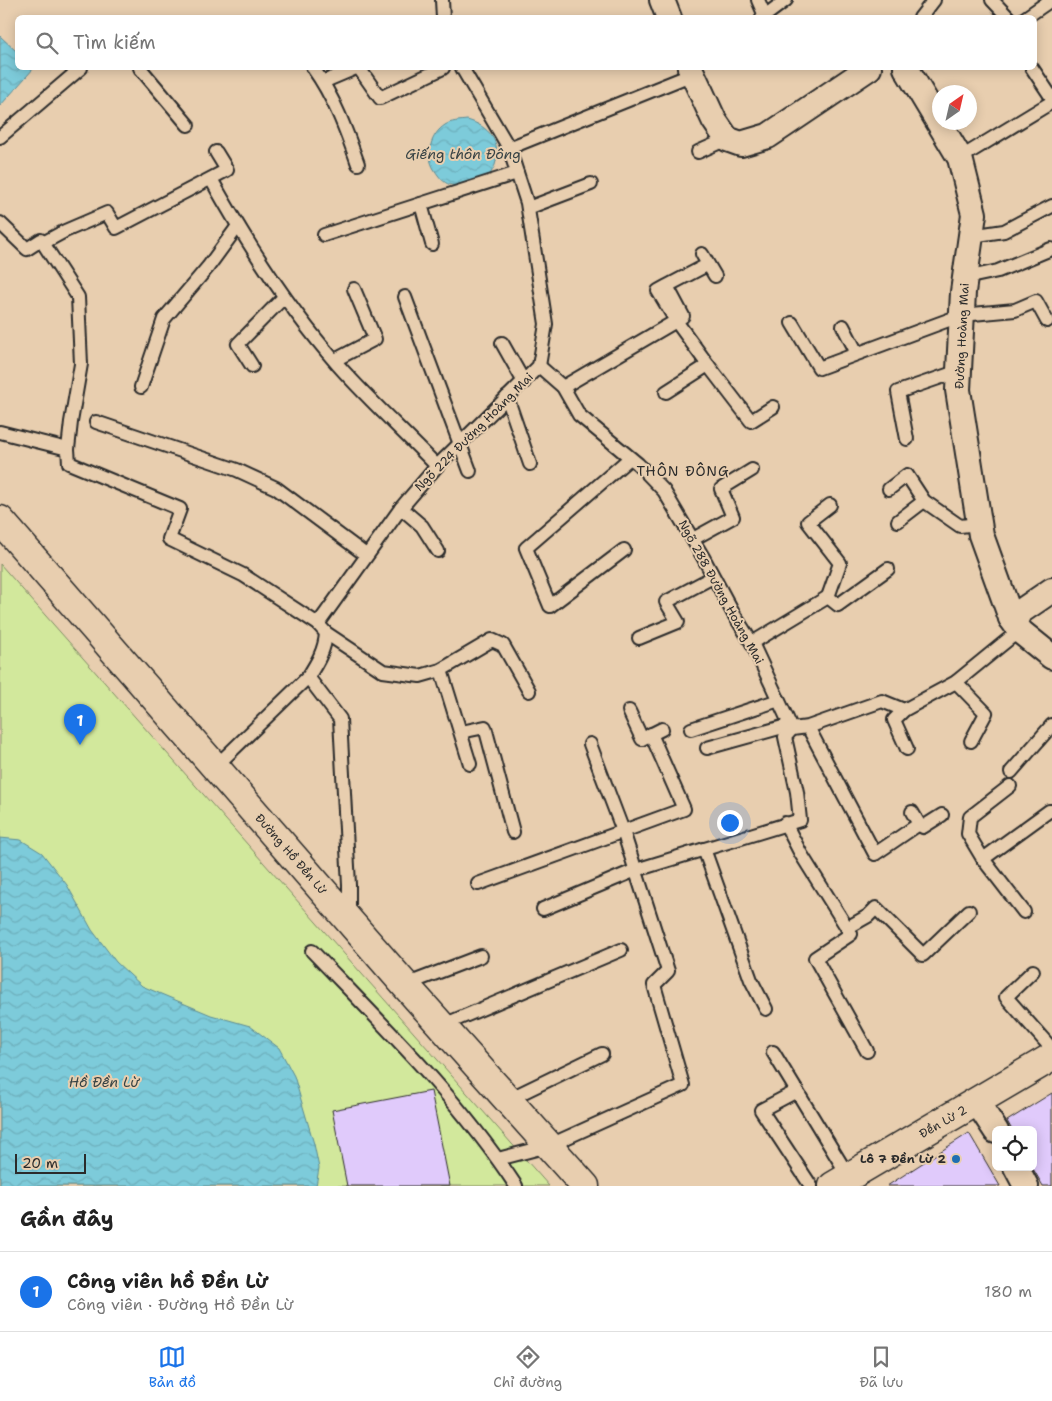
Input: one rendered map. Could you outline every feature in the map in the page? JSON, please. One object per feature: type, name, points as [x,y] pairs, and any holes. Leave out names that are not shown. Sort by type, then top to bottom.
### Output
[{"type":"street","points":[[662,0],[668,15]]},
{"type":"street","points":[[694,70],[714,120],[727,139],[741,144],[768,136],[866,70]]},
{"type":"street","name":"Đường Hoàng Mai","points":[[907,70],[960,158],[974,214],[965,278],[958,390],[981,535],[1016,625]]},
{"type":"street","name":"Đường Hồ Đền Lừ","points":[[0,520],[441,1026],[586,1186]]},
{"type":"street","points":[[1052,590],[1016,625],[1052,657]]},
{"type":"street","name":"Đền Lừ 2","points":[[841,1182],[1052,1057]]},
{"type":"street","points":[[977,1102],[993,1126]]},
{"type":"street","points":[[1018,1171],[1026,1186]]},
{"type":"lane","points":[[442,0],[443,15]]},
{"type":"lane","points":[[758,0],[763,15]]},
{"type":"lane","points":[[767,15],[786,0]]},
{"type":"lane","points":[[922,15],[934,0]]},
{"type":"lane","points":[[992,0],[1005,15]]},
{"type":"lane","points":[[1029,15],[1051,0]]},
{"type":"lane","points":[[0,137],[79,70]]},
{"type":"lane","points":[[142,70],[188,125]]},
{"type":"lane","points":[[314,70],[323,82],[343,121],[358,164]]},
{"type":"lane","points":[[323,82],[353,70]]},
{"type":"lane","points":[[359,70],[380,98],[439,70]]},
{"type":"lane","name":"Ngõ 224 Đường Hoàng Mai","points":[[215,767],[308,677],[318,662],[325,642],[322,628],[366,555],[401,508],[437,466],[539,366],[546,324],[528,208],[509,148],[463,70]]},
{"type":"lane","points":[[509,148],[694,70]]},
{"type":"lane","points":[[1033,70],[1052,98]]},
{"type":"lane","points":[[960,158],[1052,102]]},
{"type":"lane","points":[[698,152],[727,139]]},
{"type":"lane","points":[[44,243],[107,212],[116,228],[211,179],[227,170],[216,152]]},
{"type":"lane","points":[[324,235],[517,173]]},
{"type":"lane","points":[[211,179],[238,226],[284,297],[334,360],[437,466]]},
{"type":"lane","points":[[528,208],[592,184]]},
{"type":"lane","points":[[421,204],[432,244]]},
{"type":"lane","points":[[971,236],[1004,231],[1052,206]]},
{"type":"lane","points":[[0,223],[27,249],[41,240],[78,297],[81,364],[71,422],[68,449],[69,464],[180,510],[169,539],[243,575],[383,671],[420,676],[441,670],[492,640],[503,645],[530,691]]},
{"type":"lane","points":[[141,387],[164,319],[208,267],[238,226]]},
{"type":"lane","points":[[965,278],[998,271],[1051,249]]},
{"type":"lane","points":[[563,387],[683,316],[667,286],[704,260],[715,276]]},
{"type":"lane","points":[[334,360],[375,339],[354,289]]},
{"type":"lane","points":[[252,366],[238,344],[284,297]]},
{"type":"lane","points":[[405,297],[470,471]]},
{"type":"lane","points":[[792,323],[818,368],[962,315],[1015,310],[1036,301],[1047,321]]},
{"type":"lane","points":[[676,321],[751,421],[773,407]]},
{"type":"lane","points":[[843,326],[858,353]]},
{"type":"lane","points":[[502,343],[524,382]]},
{"type":"lane","name":"Ngõ 288 Đường Hoàng Mai","points":[[539,366],[563,387],[579,415],[630,458],[664,491],[752,643],[791,727]]},
{"type":"lane","points":[[666,392],[708,366]]},
{"type":"lane","points":[[907,439],[898,392],[959,371]]},
{"type":"lane","points":[[507,397],[530,464]]},
{"type":"lane","points":[[96,422],[237,470],[276,488],[366,555]]},
{"type":"lane","points":[[0,432],[68,449]]},
{"type":"lane","points":[[624,550],[550,606],[526,548],[630,458]]},
{"type":"lane","points":[[692,539],[733,517],[721,489],[752,470]]},
{"type":"lane","points":[[889,490],[907,475],[924,501],[960,526],[979,524]]},
{"type":"lane","points":[[898,520],[924,501]]},
{"type":"lane","points":[[752,643],[828,597],[840,563],[808,522],[830,505]]},
{"type":"lane","points":[[401,508],[422,526],[438,551]]},
{"type":"lane","points":[[828,597],[838,605],[888,569]]},
{"type":"lane","points":[[639,638],[678,622],[666,602],[713,576]]},
{"type":"lane","points":[[907,749],[894,720],[904,710],[956,682],[1010,638],[1016,625]]},
{"type":"lane","points":[[441,670],[470,764]]},
{"type":"lane","points":[[308,677],[340,719],[349,886],[349,921]]},
{"type":"lane","points":[[956,682],[986,713],[971,741]]},
{"type":"lane","points":[[691,729],[779,700]]},
{"type":"lane","points":[[707,748],[791,727],[808,727],[882,701],[904,710]]},
{"type":"lane","points":[[478,884],[684,809],[657,732],[642,739],[629,711]]},
{"type":"lane","points":[[1010,772],[1052,725]]},
{"type":"lane","points":[[460,732],[485,727],[513,832]]},
{"type":"lane","points":[[543,909],[636,870],[785,823],[800,820],[797,792],[785,737],[791,727]]},
{"type":"lane","points":[[808,727],[875,854],[919,824]]},
{"type":"lane","points":[[498,1159],[548,1146],[683,1085],[654,985],[668,971],[623,831],[590,744]]},
{"type":"lane","points":[[1010,786],[970,817],[968,834],[983,859],[1024,912]]},
{"type":"lane","points":[[983,859],[1049,811],[1052,811]]},
{"type":"lane","points":[[912,812],[923,827],[942,816]]},
{"type":"lane","points":[[785,823],[801,854],[851,934],[815,958],[867,1051]]},
{"type":"lane","points":[[704,848],[751,980],[766,1008]]},
{"type":"lane","points":[[847,928],[868,916],[876,908],[923,955],[969,911]]},
{"type":"lane","points":[[441,1026],[621,950]]},
{"type":"lane","points":[[312,951],[430,1075],[498,1159],[516,1186]]},
{"type":"lane","points":[[405,985],[481,956]]},
{"type":"lane","points":[[1034,971],[1006,997],[1052,1049]]},
{"type":"lane","points":[[773,1052],[797,1091],[841,1182]]},
{"type":"lane","points":[[508,1100],[602,1054]]},
{"type":"lane","points":[[797,1091],[761,1110],[812,1186]]},
{"type":"green space","points":[[0,564],[549,1186],[0,1186]]},
{"type":"water","points":[[0,36],[15,50],[15,70],[32,70],[0,106]]},
{"type":"water","name":"Giếng thôn Đông","points":[[467,120],[482,126],[492,136],[497,149],[495,165],[489,176],[483,180],[459,185],[446,183],[431,163],[430,151],[433,139],[445,125]]},
{"type":"water","name":"Hồ Đền Lừ","points":[[0,838],[21,840],[42,853],[67,885],[92,930],[116,962],[142,986],[211,1015],[250,1026],[279,1048],[294,1076],[314,1144],[319,1168],[316,1186],[0,1186]]},
{"type":"building","points":[[431,1091],[450,1186],[347,1186],[332,1110]]},
{"type":"building","points":[[1052,1093],[1052,1186],[1043,1186],[1034,1171],[1037,1171],[1037,1126],[1010,1126],[1007,1121]]},
{"type":"building","name":"Lô 7 Đền Lừ 2","points":[[969,1133],[1000,1186],[887,1186]]},
{"type":"place","name":"Công viên hồ Đền Lừ","points":[[80,745]]},
{"type":"place","name":"Lô 7 Đền Lừ 2","points":[[956,1159]]},
{"type":"district","name":"THÔN ĐÔNG","points":[[683,471]]}]
